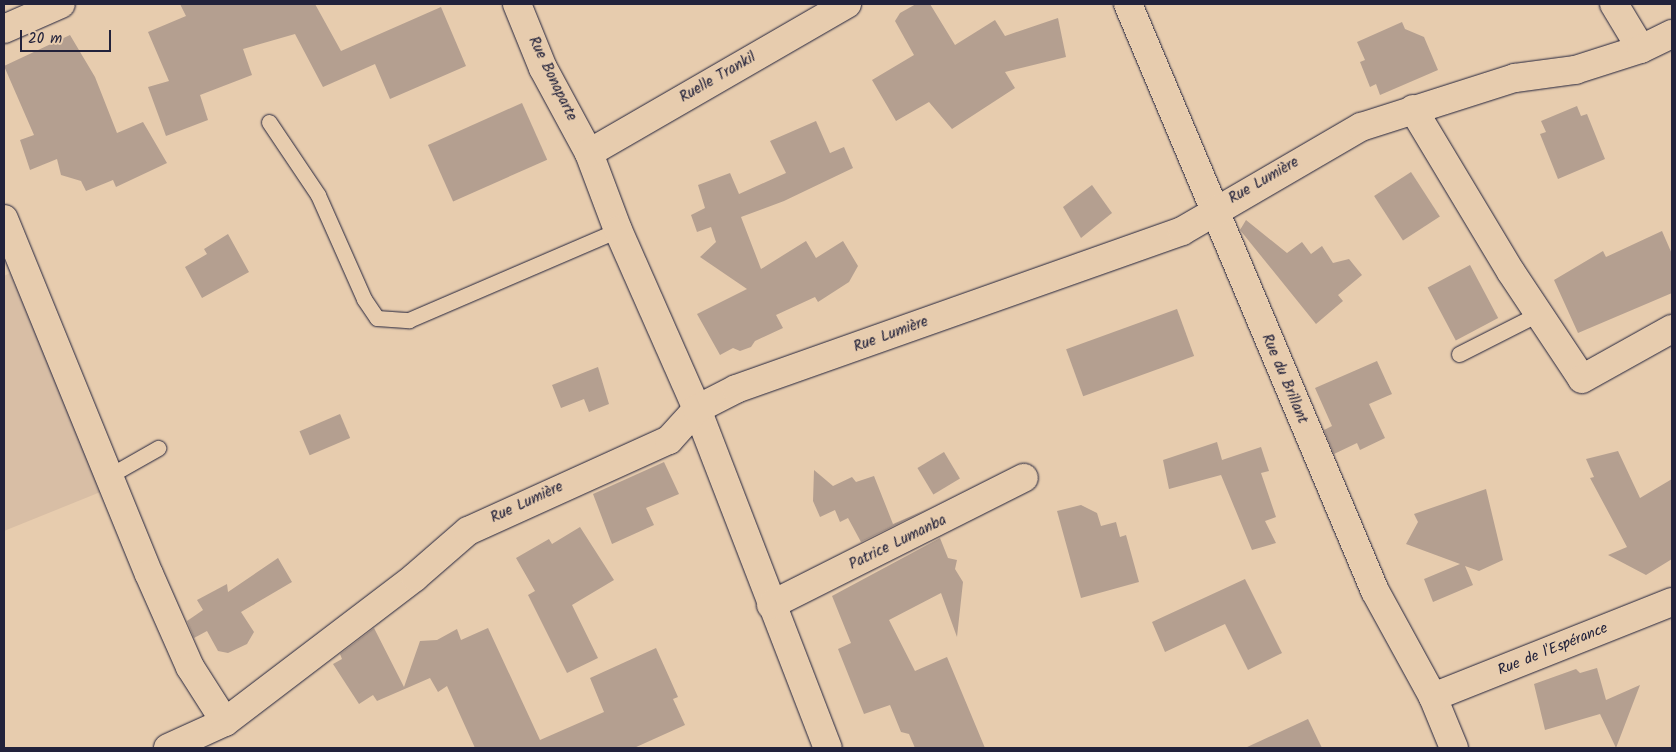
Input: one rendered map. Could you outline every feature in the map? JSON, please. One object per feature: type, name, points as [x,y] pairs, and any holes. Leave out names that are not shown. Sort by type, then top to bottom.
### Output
[{"type":"street","points":[[4,29],[61,4]]},
{"type":"street","name":"Rue Bonaparte","points":[[519,4],[544,68],[590,154],[618,230],[697,410],[828,748]]},
{"type":"street","name":"Ruelle Trankil","points":[[590,154],[846,4]]},
{"type":"street","name":"Rue du Brillant","points":[[1128,4],[1375,591],[1433,698],[1454,748]]},
{"type":"street","points":[[1614,4],[1641,49]]},
{"type":"street","name":"Rue Lumière","points":[[168,748],[225,722],[415,577],[468,532],[669,440],[697,410],[736,389],[1148,244],[1182,230],[1361,127],[1413,108],[1515,78],[1575,70],[1641,49],[1672,34]]},
{"type":"street","points":[[1413,108],[1538,314],[1582,379],[1672,329]]},
{"type":"street","points":[[4,219],[108,477],[190,667],[225,722]]},
{"type":"street","name":"Patrice Lumanba","points":[[771,605],[1024,478]]},
{"type":"street","name":"Rue de l'Espérance","points":[[1433,698],[1672,602]]},
{"type":"lane","points":[[269,122],[318,195],[364,300],[377,318],[409,320],[618,230]]},
{"type":"lane","points":[[1459,354],[1538,314]]},
{"type":"lane","points":[[108,477],[158,448]]},
{"type":"shaded area","points":[[10,273],[103,491],[4,531],[4,276]]},
{"type":"building","points":[[180,4],[315,4],[341,51],[441,7],[466,66],[390,99],[375,64],[323,87],[295,34],[243,49],[252,75],[200,95],[208,120],[166,136],[148,87],[169,81],[148,32],[186,16]]},
{"type":"building","points":[[916,4],[930,4],[955,45],[995,20],[1005,36],[1058,18],[1066,57],[1005,72],[1015,88],[952,129],[929,102],[896,121],[872,80],[914,55],[895,21],[900,13]]},
{"type":"building","points":[[1402,22],[1405,29],[1424,37],[1438,70],[1380,95],[1376,84],[1370,87],[1360,62],[1365,60],[1357,42]]},
{"type":"building","points":[[70,35],[95,77],[117,133],[143,122],[167,163],[116,187],[113,180],[86,191],[81,181],[61,175],[57,159],[30,170],[20,140],[34,135],[4,66]]},
{"type":"building","points":[[522,103],[547,160],[453,202],[428,145]]},
{"type":"building","points":[[1577,106],[1581,116],[1587,114],[1605,159],[1558,179],[1540,134],[1546,132],[1541,121]]},
{"type":"building","points":[[816,121],[830,153],[844,147],[853,168],[784,201],[741,217],[761,269],[806,241],[816,258],[843,241],[858,266],[849,282],[818,302],[815,297],[776,315],[783,328],[755,341],[751,347],[740,351],[733,348],[720,355],[697,314],[747,289],[700,257],[716,242],[711,227],[697,232],[691,215],[705,208],[698,185],[730,173],[739,194],[786,173],[770,141]]},
{"type":"building","points":[[1411,172],[1440,216],[1403,240],[1374,196]]},
{"type":"building","points":[[1092,185],[1112,213],[1081,238],[1063,207]]},
{"type":"building","points":[[1246,220],[1287,253],[1302,242],[1311,254],[1322,246],[1333,263],[1349,259],[1362,275],[1338,295],[1343,301],[1316,324],[1240,230]]},
{"type":"building","points":[[1662,231],[1672,254],[1672,293],[1578,333],[1554,280],[1603,251],[1606,257]]},
{"type":"building","points":[[228,234],[249,272],[202,298],[185,267],[207,254],[204,249]]},
{"type":"building","points":[[1470,265],[1498,318],[1456,341],[1428,288]]},
{"type":"building","points":[[1177,309],[1194,356],[1083,396],[1066,349]]},
{"type":"building","points":[[1377,361],[1392,394],[1369,404],[1385,438],[1360,450],[1357,443],[1334,454],[1324,430],[1332,426],[1315,388]]},
{"type":"building","points":[[598,367],[609,404],[589,412],[584,399],[561,408],[552,385]]},
{"type":"building","points":[[340,414],[350,438],[310,455],[299,431]]},
{"type":"building","points":[[1217,442],[1222,460],[1261,447],[1269,471],[1261,473],[1276,517],[1265,521],[1276,543],[1252,550],[1221,475],[1169,489],[1163,460]]},
{"type":"building","points":[[1618,451],[1640,498],[1672,479],[1672,559],[1646,575],[1608,555],[1627,547],[1590,478],[1594,477],[1586,459]]},
{"type":"building","points":[[944,452],[960,479],[933,495],[917,468]]},
{"type":"building","points":[[664,462],[679,494],[646,508],[654,525],[612,544],[593,494]]},
{"type":"building","points":[[814,470],[833,486],[852,477],[856,482],[874,476],[893,524],[930,508],[861,542],[848,518],[840,522],[835,510],[820,517],[813,501]]},
{"type":"building","points":[[1486,489],[1503,560],[1479,571],[1465,566],[1473,585],[1433,602],[1424,579],[1460,564],[1406,544],[1418,522],[1414,514]]},
{"type":"building","points":[[1081,505],[1097,513],[1101,526],[1116,522],[1120,537],[1126,535],[1139,582],[1081,598],[1057,511]]},
{"type":"building","points":[[580,527],[614,580],[572,605],[598,658],[567,673],[528,595],[535,591],[516,558],[549,539],[552,544]]},
{"type":"building","points":[[940,538],[948,558],[957,560],[955,569],[963,582],[957,637],[941,593],[889,620],[915,671],[947,657],[985,748],[915,748],[909,734],[901,732],[890,705],[864,714],[838,649],[851,643],[832,596]]},
{"type":"building","points":[[278,558],[292,582],[241,612],[254,632],[247,644],[228,653],[218,651],[207,631],[194,638],[187,621],[203,610],[197,600],[227,584],[228,592]]},
{"type":"building","points":[[1245,579],[1282,653],[1248,670],[1225,624],[1165,652],[1152,622]]},
{"type":"building","points":[[374,628],[404,687],[420,641],[437,640],[457,629],[461,640],[488,628],[540,740],[604,712],[590,678],[656,648],[678,697],[673,699],[685,725],[634,748],[475,748],[447,686],[438,692],[430,678],[377,701],[373,695],[359,704],[333,664],[342,659],[340,654]]},
{"type":"building","points":[[1597,668],[1606,700],[1640,685],[1616,748],[1600,714],[1545,730],[1534,684],[1576,669],[1580,673]]},
{"type":"building","points":[[1308,719],[1322,748],[1245,748]]}]
